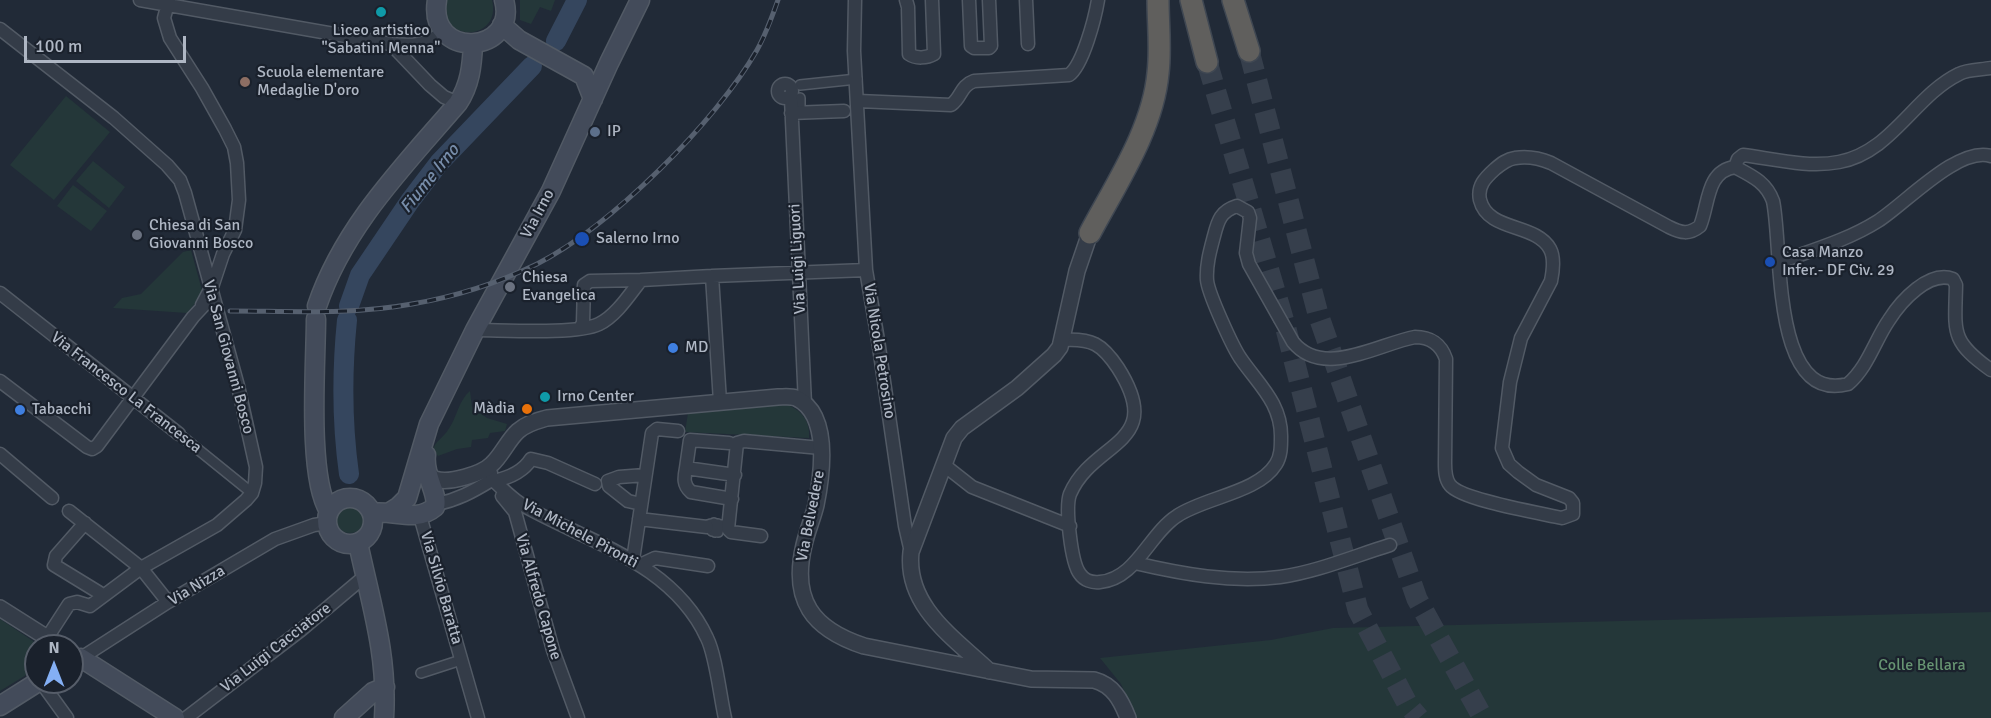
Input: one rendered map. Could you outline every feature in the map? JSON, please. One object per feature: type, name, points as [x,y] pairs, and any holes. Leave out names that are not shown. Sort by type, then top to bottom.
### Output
[{"type":"highway","points":[[1090,233],[1151,110],[1158,74],[1158,0]]},
{"type":"highway","points":[[1191,0],[1207,62]]},
{"type":"highway","points":[[1233,0],[1249,51]]},
{"type":"main road","points":[[437,0],[438,22],[443,31],[456,41],[473,44],[493,36],[502,25],[505,15],[504,0]]},
{"type":"main road","name":"Via Irno","points":[[397,514],[409,494],[429,424],[475,330],[551,191],[640,0]]},
{"type":"main road","points":[[502,25],[519,40],[584,76],[593,99]]},
{"type":"main road","points":[[436,504],[428,513],[397,514],[374,520],[369,534],[358,543],[343,543],[336,540],[321,492],[316,447],[317,313],[329,276],[374,202],[464,93],[469,78],[473,44]]},
{"type":"main road","points":[[584,76],[599,72],[609,63]]},
{"type":"main road","name":"Via Irno","points":[[429,424],[426,469],[436,504]]},
{"type":"main road","points":[[328,519],[338,501],[351,498],[397,514]]},
{"type":"main road","points":[[358,543],[380,635],[385,687],[384,718]]},
{"type":"main road","points":[[84,663],[175,718]]},
{"type":"main road","points":[[344,718],[372,692],[385,687]]},
{"type":"main road","points":[[0,706],[24,692]]},
{"type":"street","points":[[144,0],[168,2],[408,46],[431,41],[443,31]]},
{"type":"street","name":"Via Nicola Petrosino","points":[[855,0],[854,51],[866,270],[904,526],[911,552],[910,563],[915,588],[927,611],[989,671]]},
{"type":"street","points":[[909,1],[909,54],[913,57],[929,57],[934,54],[932,0]]},
{"type":"street","points":[[969,0],[971,46],[974,48],[991,46],[989,0]]},
{"type":"street","points":[[1026,0],[1029,44]]},
{"type":"street","points":[[858,101],[951,105],[965,84],[974,81],[1069,75],[1075,71],[1098,0]]},
{"type":"street","points":[[0,381],[92,449],[97,446],[202,305],[211,288],[216,272],[236,231],[239,200],[237,163],[234,147],[225,129],[170,38],[164,18],[168,2]]},
{"type":"street","name":"Via San Giovanni Bosco","points":[[0,29],[114,118],[174,172],[185,193],[238,386],[256,467],[252,493]]},
{"type":"street","points":[[391,44],[430,85],[444,97],[458,103]]},
{"type":"street","points":[[1735,167],[1738,159],[1743,155],[1806,164],[1839,162],[1858,157],[1888,137],[1936,88],[1962,72],[1991,68]]},
{"type":"street","points":[[800,85],[857,79]]},
{"type":"street","name":"Via Luigi Liguori","points":[[793,98],[796,113],[798,272],[805,404]]},
{"type":"street","points":[[796,113],[844,111]]},
{"type":"street","points":[[1780,262],[1832,244],[1878,221],[1945,169],[1976,154],[1991,156]]},
{"type":"street","points":[[1062,340],[1078,339],[1100,345],[1110,355],[1129,385],[1134,403],[1135,415],[1126,436],[1085,472],[1069,496],[1070,526],[1078,572],[1084,578],[1094,582],[1120,576],[1135,563],[1159,530],[1172,519],[1195,506],[1263,478],[1277,462],[1281,449],[1280,420],[1275,406],[1261,382],[1239,358],[1207,282],[1207,262],[1219,220],[1223,212],[1237,206],[1248,212],[1250,218],[1246,253],[1249,264],[1293,342],[1300,350],[1307,355],[1332,360],[1415,337],[1428,339],[1443,351],[1447,370],[1445,471],[1448,482],[1464,496],[1562,518],[1573,513],[1573,503],[1569,498],[1536,485],[1518,472],[1509,464],[1502,448],[1510,382],[1521,338],[1551,281],[1552,257],[1550,248],[1538,238],[1502,223],[1481,205],[1479,191],[1481,185],[1509,159],[1523,157],[1542,159],[1683,233],[1696,230],[1700,226],[1714,178],[1720,172],[1735,167],[1761,181],[1769,189],[1776,214],[1789,339],[1803,369],[1817,381],[1831,386],[1848,384],[1862,367],[1889,319],[1920,287],[1931,280],[1948,277],[1953,279],[1956,285],[1956,327],[1960,343],[1966,351],[1991,370]]},
{"type":"street","points":[[911,552],[954,438],[962,428],[1054,355],[1062,340],[1077,272],[1090,233]]},
{"type":"street","points":[[202,257],[208,268],[216,272]]},
{"type":"street","points":[[580,328],[582,288],[590,281],[866,270]]},
{"type":"street","points":[[712,276],[720,402]]},
{"type":"street","points":[[475,330],[580,328],[600,324],[610,316],[641,280]]},
{"type":"street","name":"Via Francesco La Francesca","points":[[0,293],[252,493]]},
{"type":"street","points":[[202,305],[208,302],[216,306]]},
{"type":"street","points":[[436,504],[457,500],[490,474],[517,432],[534,421],[566,416],[791,397],[805,404]]},
{"type":"street","name":"Via Belvedere","points":[[805,404],[817,424],[821,448],[816,505],[805,544],[800,574],[801,588],[813,615],[822,626],[833,634],[864,646],[1031,679],[1094,680],[1104,683],[1119,698],[1128,718]]},
{"type":"street","points":[[678,431],[657,429],[652,433],[639,519],[636,562],[655,558],[708,566]]},
{"type":"street","points":[[729,443],[690,440],[685,484],[691,492],[732,500]]},
{"type":"street","points":[[761,536],[731,532],[728,529],[737,445],[741,441],[821,448]]},
{"type":"street","points":[[0,454],[52,498]]},
{"type":"street","points":[[426,469],[431,477],[438,480],[490,474],[505,479],[526,467],[531,459],[548,463],[595,484]]},
{"type":"street","points":[[944,465],[972,487],[1070,526]]},
{"type":"street","points":[[686,471],[735,475]]},
{"type":"street","name":"Via Michele Pironti","points":[[490,474],[523,506],[636,562],[651,572],[691,611],[708,640],[724,718]]},
{"type":"street","name":"Via Alfredo Capone","points":[[490,474],[515,512],[553,650],[578,718]]},
{"type":"street","points":[[641,504],[628,501],[620,496],[609,486],[608,481],[625,476],[645,475]]},
{"type":"street","points":[[50,634],[69,604],[77,602],[90,606],[95,604],[103,595],[141,568],[217,525],[252,493]]},
{"type":"street","points":[[69,511],[141,568],[168,602]]},
{"type":"street","name":"Via Silvio Baratta","points":[[397,514],[461,660],[478,718]]},
{"type":"street","name":"Via Nizza","points":[[84,653],[275,539],[321,524],[328,519]]},
{"type":"street","points":[[639,519],[707,527],[711,524],[712,531],[714,523],[715,532],[717,524],[719,532],[720,525],[728,525]]},
{"type":"street","points":[[85,523],[56,556],[54,566],[103,595]]},
{"type":"street","points":[[1135,563],[1182,574],[1242,579],[1281,577],[1390,545]]},
{"type":"street","name":"Via Luigi Cacciatore","points":[[186,718],[301,630],[365,576]]},
{"type":"street","points":[[0,608],[41,634]]},
{"type":"street","name":"Via Silvio Baratta","points":[[421,673],[461,660]]},
{"type":"street","points":[[49,694],[67,718]]},
{"type":"green space","points":[[444,0],[492,0],[491,19],[480,30],[463,32],[447,22]]},
{"type":"green space","points":[[520,0],[555,0],[551,11],[540,7],[531,24],[520,20]]},
{"type":"green space","points":[[66,96],[110,132],[54,200],[10,165]]},
{"type":"green space","points":[[93,161],[125,187],[109,208],[76,181]]},
{"type":"green space","points":[[73,185],[107,211],[91,231],[57,206]]},
{"type":"green space","points":[[191,250],[203,294],[187,313],[113,308],[122,298],[141,294],[183,252]]},
{"type":"green space","points":[[470,391],[472,407],[487,418],[507,424],[505,431],[490,433],[488,438],[472,440],[471,447],[438,456],[433,450],[434,447],[446,433]]},
{"type":"green space","points":[[782,403],[803,415],[808,425],[809,438],[685,432],[688,413]]},
{"type":"green space","points":[[350,505],[360,509],[364,519],[360,529],[350,533],[340,529],[336,519],[340,509]]},
{"type":"green space","name":"Colle Bellara","points":[[1991,612],[1991,718],[1137,718],[1121,684],[1100,658],[1271,640],[1333,628]]},
{"type":"green space","points":[[0,619],[24,635],[24,676],[0,691]]},
{"type":"waterway","name":"Fiume Irno","points":[[556,41],[577,0]]},
{"type":"waterway","name":"Fiume Irno","points":[[349,306],[360,275],[410,201],[439,163],[532,66]]},
{"type":"waterway","name":"Fiume Irno","points":[[347,320],[344,397],[349,474]]},
{"type":"tunnel","points":[[1249,51],[1318,314],[1417,599],[1483,718]]},
{"type":"tunnel","points":[[1207,62],[1285,325],[1358,610],[1408,705],[1419,718]]},
{"type":"railway","points":[[230,311],[321,312],[389,307],[460,293],[537,264],[597,225],[628,199],[689,139],[739,78],[757,50],[778,0]]},
{"type":"place","name":"Liceo artistico \"Sabatini Menna\"","points":[[381,12]]},
{"type":"place","name":"Scuola elementare Medaglie D'oro","points":[[245,82]]},
{"type":"place","name":"IP","points":[[595,132]]},
{"type":"place","name":"Chiesa di San Giovanni Bosco","points":[[137,235]]},
{"type":"place","name":"Salerno Irno","points":[[582,239]]},
{"type":"place","name":"Casa Manzo Infer.- DF Civ. 29","points":[[1770,262]]},
{"type":"place","name":"Chiesa Evangelica","points":[[510,287]]},
{"type":"place","name":"MD","points":[[673,348]]},
{"type":"place","name":"Irno Center","points":[[545,397]]},
{"type":"place","name":"Màdia","points":[[527,409]]},
{"type":"place","name":"Tabacchi","points":[[20,410]]}]
